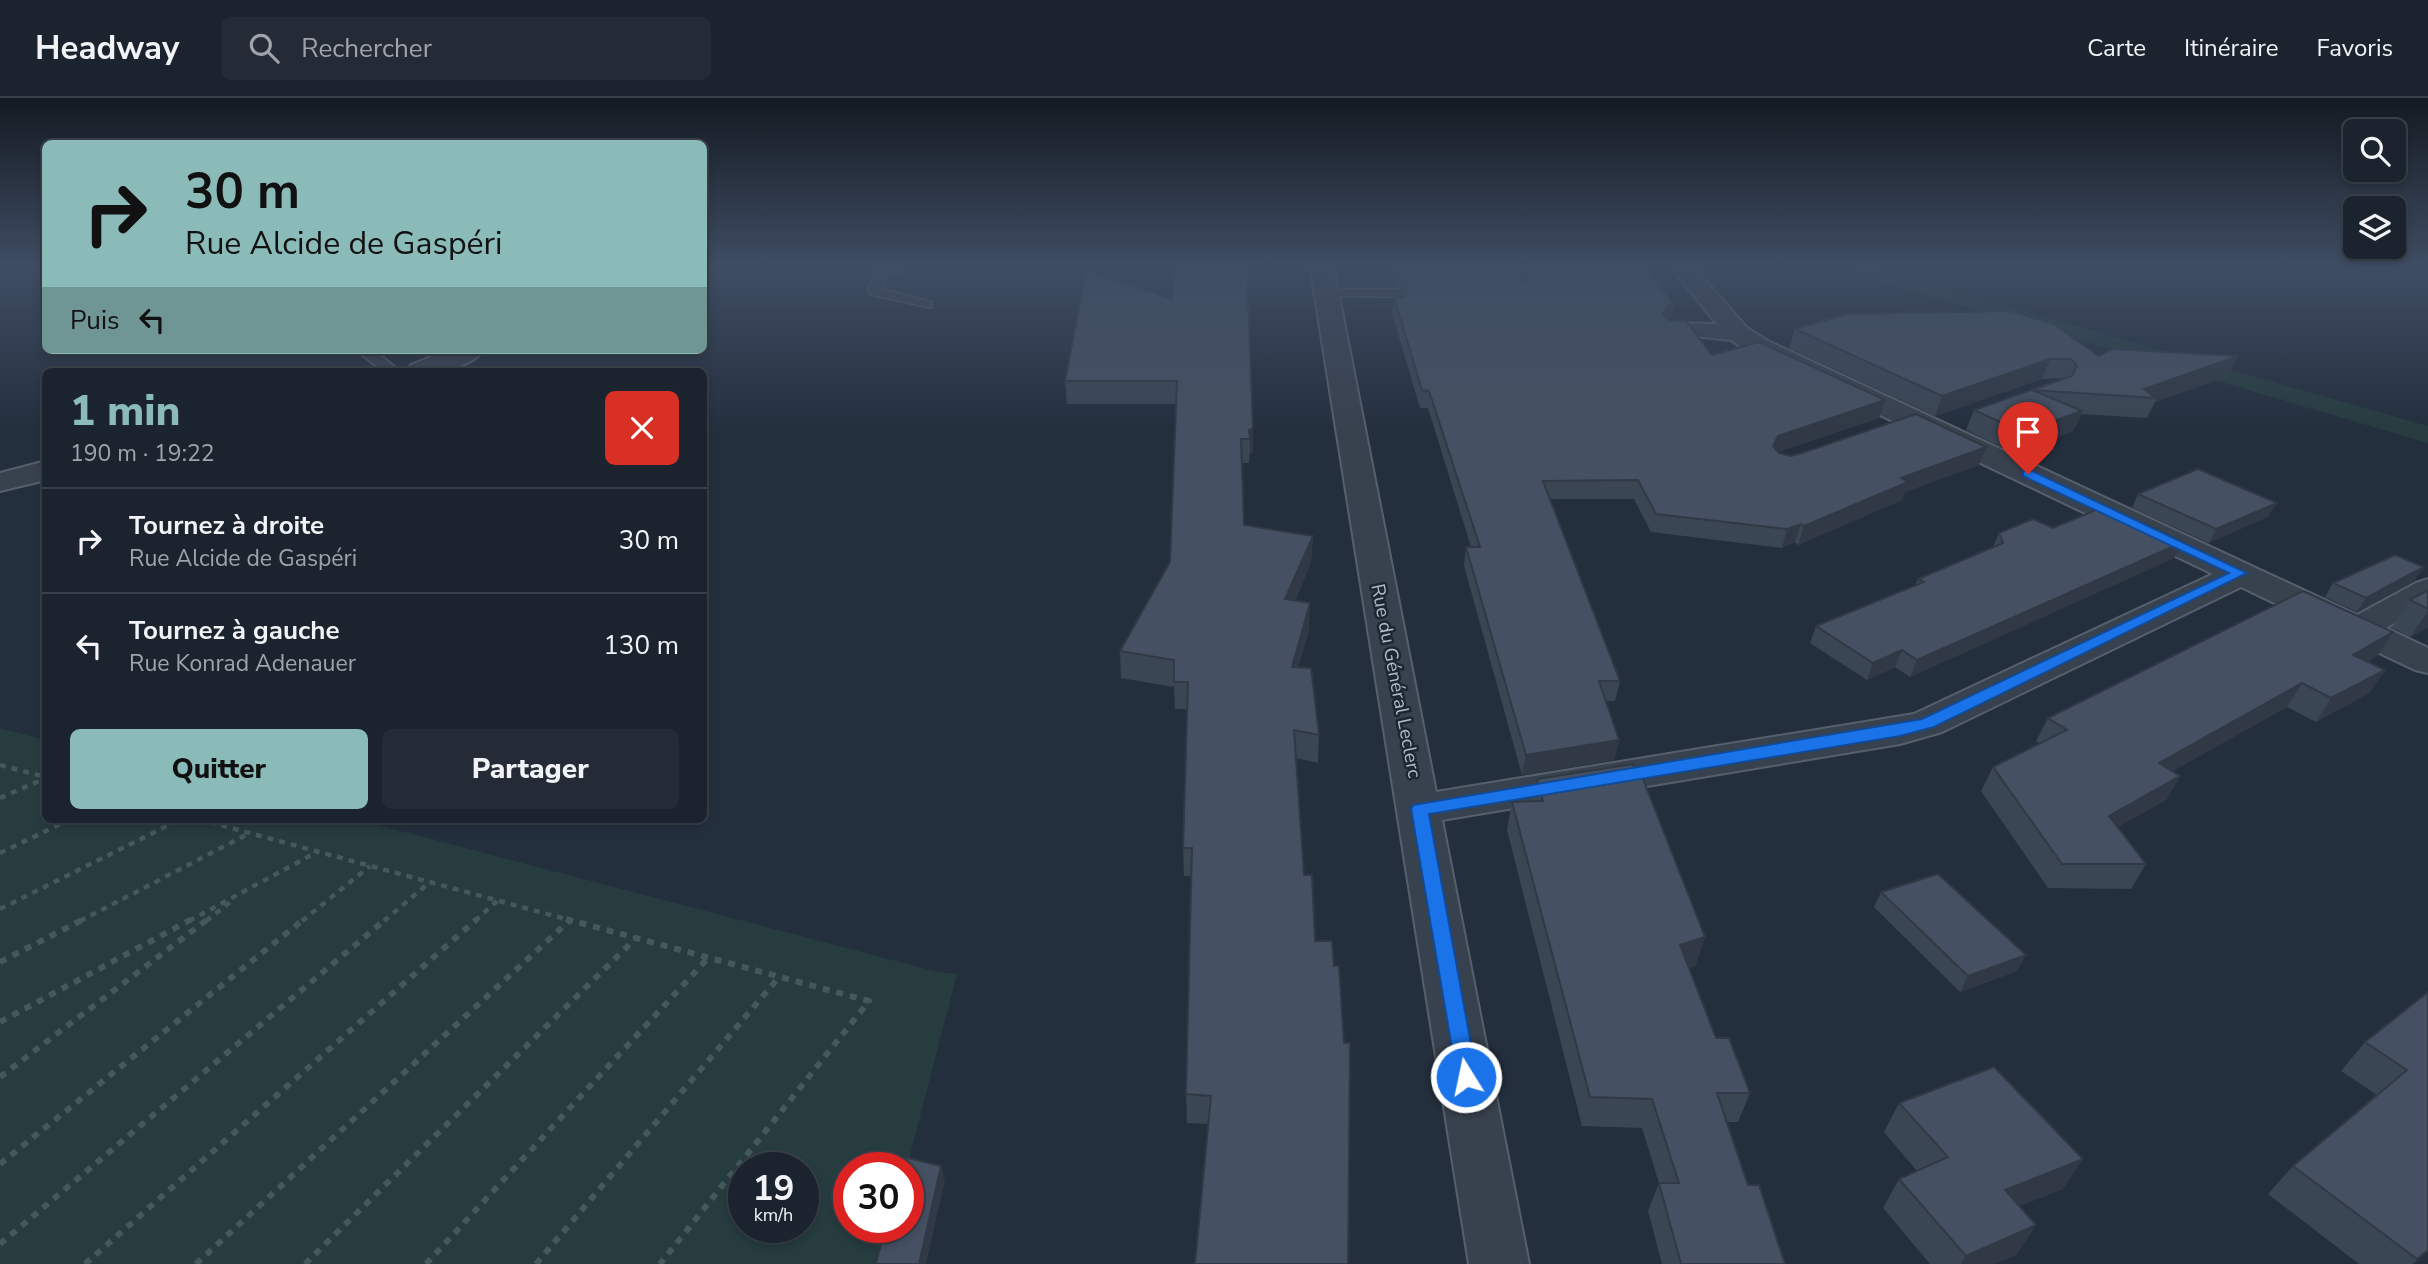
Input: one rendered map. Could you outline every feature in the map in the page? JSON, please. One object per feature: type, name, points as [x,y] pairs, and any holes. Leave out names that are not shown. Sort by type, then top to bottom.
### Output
[{"type":"street","name":"Rue du Général Leclerc","points":[[1330,319],[1420,809],[1499,1264]]},
{"type":"street","points":[[1726,319],[1738,333],[1759,347],[2428,662]]},
{"type":"street","points":[[1675,328],[1738,333]]},
{"type":"street","points":[[428,368],[461,354]]},
{"type":"street","points":[[1873,432],[1969,416]]},
{"type":"street","points":[[0,482],[42,471]]},
{"type":"street","points":[[1420,809],[1900,731],[1928,723],[2240,573]]},
{"type":"street","points":[[2358,629],[2428,590]]},
{"type":"lane","points":[[369,354],[388,368]]},
{"type":"path","points":[[0,765],[42,776]]},
{"type":"path","points":[[0,798],[42,779]]},
{"type":"path","points":[[0,853],[63,823]]},
{"type":"path","points":[[0,909],[173,823]]},
{"type":"path","points":[[214,823],[869,1001],[660,1264]]},
{"type":"path","points":[[0,962],[250,832]]},
{"type":"path","points":[[0,1022],[318,852]]},
{"type":"path","points":[[0,1164],[370,866]]},
{"type":"path","points":[[0,1244],[430,882]]},
{"type":"path","points":[[0,1077],[246,890]]},
{"type":"path","points":[[85,1264],[498,901]]},
{"type":"path","points":[[196,1264],[569,920]]},
{"type":"path","points":[[305,1264],[636,938]]},
{"type":"path","points":[[426,1264],[708,958]]},
{"type":"path","points":[[536,1264],[779,977]]},
{"type":"green space","points":[[2008,319],[2053,319],[2428,426],[2428,443]]},
{"type":"green space","points":[[0,728],[42,739],[42,823],[370,823],[934,971],[957,974],[911,1152],[833,1152],[833,1243],[888,1243],[882,1264],[0,1264]]},
{"type":"building","points":[[1077,319],[1249,319],[1253,428],[1249,430],[1250,439],[1241,439],[1244,525],[1313,536],[1285,599],[1310,603],[1292,667],[1311,668],[1319,735],[1294,730],[1304,875],[1312,875],[1315,941],[1332,941],[1334,966],[1339,966],[1344,1043],[1350,1043],[1348,1264],[1195,1264],[1211,1096],[1186,1094],[1192,848],[1183,848],[1188,682],[1174,682],[1174,660],[1120,651],[1170,562],[1177,381],[1065,381]]},
{"type":"building","points":[[1401,319],[1686,321],[1712,355],[1759,342],[1885,400],[1778,436],[1773,446],[1779,453],[1791,456],[1802,453],[1916,414],[1986,447],[1901,478],[1908,482],[1804,526],[1801,524],[1787,529],[1656,514],[1638,480],[1543,481],[1620,681],[1599,681],[1619,740],[1526,755],[1466,547],[1480,547],[1429,391],[1422,390]]},
{"type":"building","points":[[1828,319],[2039,319],[2054,324],[2099,356],[2112,349],[2238,356],[2144,389],[2156,398],[2032,390],[2082,411],[2022,432],[1974,410],[2072,376],[2077,366],[2071,359],[2050,359],[1942,396],[1795,329]]},
{"type":"building","points":[[2198,469],[2277,503],[2216,529],[2138,494]]},
{"type":"building","points":[[2106,506],[2183,542],[1917,660],[1902,650],[1873,663],[1816,626],[1924,582],[1918,579],[2003,543],[1999,533],[2033,519],[2053,528]]},
{"type":"building","points":[[2395,555],[2424,567],[2366,598],[2333,583]]},
{"type":"building","points":[[2428,590],[2428,609],[2410,600]]},
{"type":"building","points":[[2303,591],[2393,632],[2353,655],[2385,670],[2331,698],[2302,683],[2159,763],[2180,776],[2109,816],[2146,864],[2062,864],[1993,767],[2067,730],[2048,718]]},
{"type":"building","points":[[1633,764],[1637,775],[1641,774],[1705,937],[1680,945],[1716,1038],[1729,1038],[1750,1093],[1717,1093],[1748,1185],[1759,1185],[1785,1264],[1681,1264],[1659,1183],[1679,1183],[1652,1099],[1590,1097],[1512,802],[1543,801],[1537,779]]},
{"type":"building","points":[[1938,874],[2026,955],[1968,976],[1881,892]]},
{"type":"building","points":[[2428,992],[2428,1250],[2417,1259],[2293,1166],[2407,1070],[2365,1042]]},
{"type":"building","points":[[1994,1067],[2083,1159],[2005,1190],[2036,1225],[1966,1256],[1899,1179],[1948,1157],[1899,1103]]},
{"type":"building","points":[[924,1162],[941,1166],[924,1242]]},
{"type":"building","points":[[881,1243],[924,1243],[919,1264],[876,1264]]},
{"type":"route","points":[[1466,1077],[1420,809],[1900,731],[1928,723],[1952,714],[2240,573],[2028,474]]}]
